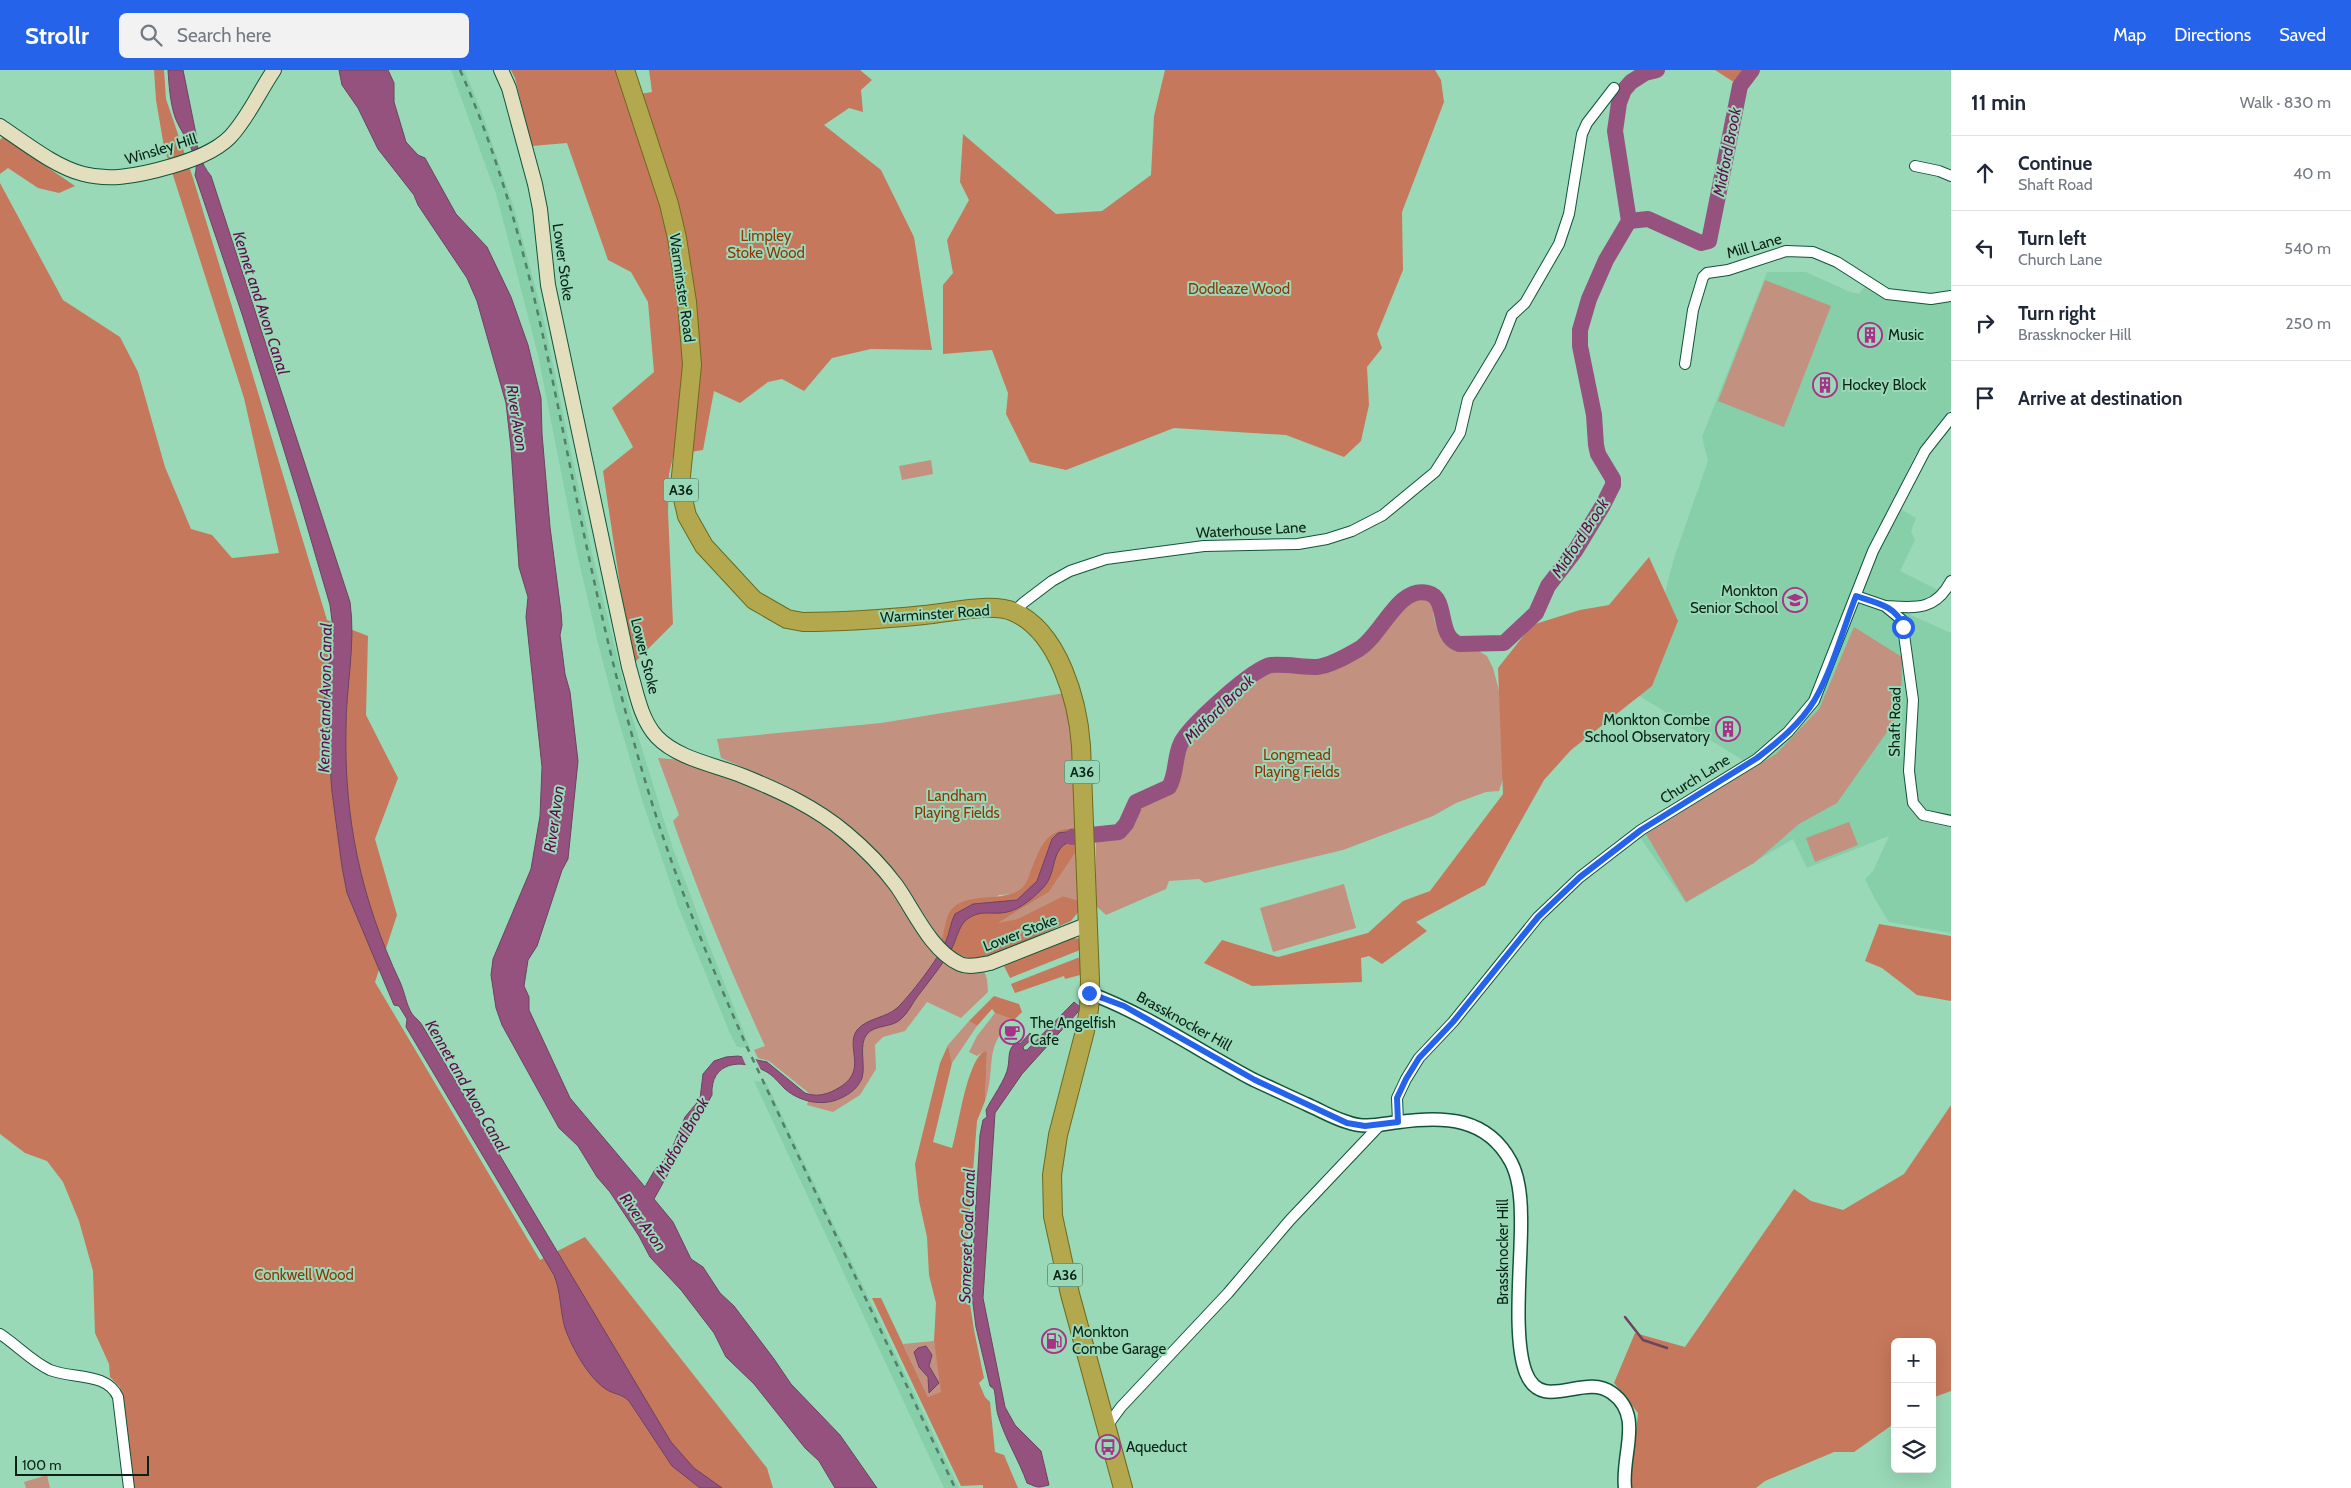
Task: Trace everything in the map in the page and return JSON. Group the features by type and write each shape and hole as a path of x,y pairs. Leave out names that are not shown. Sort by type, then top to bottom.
{"highway":[{"name":"Warminster Road","path":"626,70 677,238 687,302 692,365 680,486 687,516 704,546 754,600 787,619 803,622 824,622 985,609 1014,612"},
{"name":"A36","path":"1014,612 1037,630 1062,667 1074,699 1080,726 1086,925 1093,1000 1058,1135 1052,1175 1052,1203 1058,1243 1070,1294 1123,1488"}],"main road":[{"name":"Winsley Hill","path":"0,126 57,164 92,177 120,178 147,173 182,163 204,154 229,138 274,70"},
{"name":"Lower Stoke","path":"501,70 509,88 535,184 540,209 548,285 629,667 648,724 656,736 678,752 743,776 791,797 812,808 845,832 886,873 941,948 952,958 966,966 990,963 1086,925"}],"street":[{"name":"Waterhouse Lane","path":"1014,612 1023,603 1070,571 1106,559 1204,546 1298,544 1327,539 1352,531 1383,515 1435,472 1460,434 1468,399 1500,346 1512,315 1525,303 1560,244 1569,214 1582,134 1587,123 1614,88"},
{"path":"1915,166 1939,171 1951,176"},
{"name":"Mill Lane","path":"1684,364 1693,310 1703,277 1707,273 1728,270 1786,251 1813,252 1837,262 1887,294 1931,299 1951,296"},
{"name":"Church Lane","path":"1398,1122 1397,1098 1419,1058 1453,1022 1538,917 1605,856 1641,830 1757,758 1773,746 1802,717 1822,686 1873,551 1916,465 1937,434 1951,418"},
{"path":"1885,606 1910,608 1928,606 1938,599 1951,581"},
{"name":"Shaft Road","path":"1856,596 1885,606 1898,615 1903,627 1913,700 1909,771 1913,803 1923,815 1951,821"},
{"name":"Brassknocker Hill","path":"1093,1000 1124,1006 1255,1080 1347,1123 1380,1126 1398,1122 1456,1120 1473,1125 1490,1136 1512,1162 1521,1198 1520,1344 1525,1371 1530,1382 1536,1388 1548,1392 1562,1391 1584,1385 1597,1385 1610,1391 1627,1408 1629,1428 1624,1471 1625,1488"},
{"path":"1107,1426 1121,1407 1228,1293 1290,1220 1380,1126"},
{"path":"0,1334 26,1355 48,1369 100,1381 112,1387 118,1397 129,1488"}],"shaded area":[{"path":"451,70 464,70 466,74 482,113 514,208 542,312 592,553 630,710 672,846 750,1048 737,1047 729,1031 678,906 644,806 598,643 577,553 538,355 508,239 496,194"},
{"name":"Monkton Senior School","path":"1767,272 1806,272 1850,292 1859,294 1865,286 1879,295 1911,301 1951,300 1951,409 1915,455 1892,504 1916,518 1911,531 1915,540 1900,571 1938,590 1932,597 1900,610 1951,633 1951,933 1889,922 1865,879 1873,871 1889,836 1807,868 1793,839 1686,903 1639,836 1750,770 1741,759 1620,684 1664,597 1674,558 1708,461 1702,437"},
{"path":"754,1081 766,1082 959,1488 944,1488"}],"green space":[{"name":"Conkwell Wood","path":"154,70 164,70 166,99 193,178 327,620 368,636 366,715 398,778 375,839 397,915 375,982 540,1260 585,1237 767,1468 773,1488 132,1488 120,1387 110,1377 109,1364 95,1333 93,1271 79,1221 63,1182 47,1161 25,1153 0,1134 0,183 63,300 120,337 138,372 165,467 191,529 212,535 232,558 279,553 244,398 164,147 156,100"},
{"name":"Limpley Stoke Wood","path":"511,70 633,70 640,94 652,92 649,70 860,70 872,80 861,90 863,112 849,108 824,125 881,170 914,237 932,350 871,349 832,358 804,391 782,379 768,382 740,403 714,391 703,450 690,452 680,428 669,474 668,512 673,624 632,665 603,471 633,447 612,408 654,372 648,302 631,272 608,260 567,143 532,146 515,78"},
{"name":"Dodleaze Wood","path":"1165,70 1435,70 1441,80 1444,102 1402,212 1403,270 1377,334 1382,348 1367,367 1369,405 1361,441 1344,457 1286,435 1174,428 1066,470 1030,462 1006,414 1008,393 992,350 943,354 943,285 953,273 947,240 969,200 960,182 963,134 1056,214 1102,211 1151,175 1154,116"},
{"path":"1715,70 1752,70 1740,86"},
{"path":"3,137 75,186 59,193 38,188 8,168 0,174 0,140"},
{"path":"1765,280 1831,306 1784,427 1718,401"},
{"path":"931,460 933,474 902,480 899,466"},
{"path":"1649,557 1678,621 1652,686 1571,750 1544,780 1485,885 1416,922 1427,931 1382,964 1369,956 1361,958 1362,982 1252,986 1204,963 1222,940 1278,957 1368,933 1403,901 1430,891 1503,794 1498,668 1532,625 1580,610 1609,605"},
{"name":"Longmead Playing Fields","path":"1420,597 1432,605 1438,629 1453,648 1468,651 1477,650 1487,656 1493,668 1503,706 1505,773 1499,791 1486,792 1456,803 1433,816 1343,850 1205,883 1199,879 1169,881 1166,889 1106,915 1095,905 1096,842 1116,839 1126,834 1142,805 1178,784 1180,773 1178,761 1184,738 1262,667 1322,670 1346,661 1370,645 1410,600"},
{"path":"1854,627 1902,657 1901,712 1837,803 1799,824 1754,863 1686,902 1646,834 1776,754 1819,709"},
{"name":"Landham Playing Fields","path":"1065,693 1072,716 1077,827 1067,828 1025,886 1015,894 999,895 944,932 941,941 914,899 875,853 811,801 781,784 721,758 717,739 881,723"},
{"path":"658,758 682,760 736,778 804,808 853,845 889,883 936,950 984,971 988,992 961,1018 927,1002 905,1031 883,1037 875,1045 876,1069 860,1095 833,1112 807,1105 810,1094 769,1061 758,1058 754,1050 765,1046 716,935 683,850 673,821 679,815"},
{"path":"1849,822 1858,845 1815,862 1806,838"},
{"path":"1077,827 1078,849 1049,892 998,923 1017,919 1063,896 1080,901 1079,911 1071,921 985,959 961,955 941,941 948,915 954,907 962,902 973,899 1006,895 1023,887 1046,840 1058,831"},
{"path":"1078,849 1080,901 1063,896 1017,919 996,924 1049,892"},
{"path":"1344,884 1356,928 1273,952 1260,908"},
{"path":"1879,924 1951,936 1951,1001 1917,995 1882,968 1865,961"},
{"path":"1070,937 1079,939 1080,950 1010,978 1004,966"},
{"path":"1080,957 1080,975 1065,979 1064,976 1015,993 1011,984"},
{"path":"994,996 1019,1004 1022,1012 1014,1020 995,1013 992,1009 977,1026 969,1021"},
{"path":"995,1013 1014,1020 1004,1030 994,1048 985,1101 987,1052 984,1051 977,1056 969,1052 977,1036"},
{"path":"969,1021 977,1026 952,1063 948,1045"},
{"path":"948,1045 952,1063 933,1142 952,1148 972,1068 984,1051 987,1052 985,1101 977,1121 965,1271 984,1378 979,1383 985,1397 990,1402 995,1452 1004,1455 1018,1488 983,1488 983,1485 961,1486 872,1298 881,1298 928,1397 941,1392 934,1341 936,1303 929,1275 927,1237 919,1201 915,1164 940,1063"},
{"path":"1951,1105 1951,1391 1936,1397 1936,1338 1891,1338 1891,1426 1854,1452 1834,1452 1765,1481 1756,1488 1630,1488 1638,1413 1614,1383 1635,1333 1685,1347 1794,1189 1811,1201 1843,1210 1904,1174"},
{"path":"934,1341 942,1392 928,1397 903,1344"},
{"path":"47,1475 50,1488 26,1488 24,1482"}],"water":[{"name":"Kennet and Avon Canal","path":"168,70 183,70 200,156 211,176 350,602 352,634 346,712 348,794 352,826 365,889 386,951 412,1014 422,1025 671,1442 694,1468 722,1488 700,1488 672,1466 629,1401 602,1386 582,1363 565,1328 554,1275 406,1027 407,1019 399,1006 394,1005 347,893 332,792 327,727 323,707 334,636 330,605 243,317 195,175 196,167 193,152 175,117"},
{"name":"River Avon","path":"339,70 388,70 394,83 394,102 406,142 418,155 425,158 456,214 487,247 511,297 528,345 541,398 542,434 550,527 561,612 562,625 560,635 565,674 570,692 578,761 568,859 562,870 537,946 528,960 524,986 529,997 529,1010 570,1098 645,1187 654,1171 670,1153 685,1117 700,1099 703,1074 714,1061 738,1056 767,1062 805,1093 820,1095 835,1090 846,1083 852,1076 855,1060 853,1044 857,1030 866,1023 893,1011 909,995 942,950 955,914 973,904 1017,900 1037,881 1052,839 1058,833 1083,830 1084,839 1072,841 1064,845 1059,851 1048,882 1028,901 1018,908 1007,912 978,914 965,921 948,955 903,1017 893,1024 875,1029 867,1034 863,1044 862,1078 856,1088 848,1095 834,1101 812,1102 791,1093 771,1075 756,1067 737,1064 722,1069 716,1076 712,1095 654,1199 673,1222 691,1259 703,1267 720,1293 734,1306 791,1384 840,1435 877,1488 835,1488 819,1461 805,1448 754,1384 726,1357 714,1333 681,1290 650,1257 639,1236 610,1192 597,1177 578,1146 559,1128 502,1025 496,1008 491,975 493,959 531,869 540,816 542,767 526,617 528,597 519,567 506,403 477,301 467,278 418,205 414,195 378,149 358,108 342,85"},
{"path":"1074,1002 1080,1007 1078,1012 1022,1074 995,1113 983,1298 1005,1407 1015,1425 1041,1451 1049,1485 1038,1487 1027,1483 1001,1424 997,1412 994,1389 990,1386 976,1327 971,1288 980,1135 983,1120 987,1117 986,1110 1007,1072 1010,1051 1013,1045 1016,1042 1020,1044 1030,1033 1034,1037 1023,1047 1024,1050 1027,1050"},
{"path":"926,1346 932,1355 929,1366 939,1383 929,1393 928,1377 919,1367 914,1352 918,1348"}],"pier":[{"path":"741,1054 754,1056 762,1072 747,1068"}],"waterway":[{"name":"Midford Brook","path":"1072,837 1119,832 1126,824 1136,802 1169,787 1172,782 1177,754 1186,735 1222,699 1250,676 1271,665 1317,667 1344,658 1367,642 1408,596 1417,593 1428,593 1434,596 1441,609 1447,633 1452,640 1459,644 1504,643 1536,613 1548,586 1575,551 1613,485 1613,479 1598,454 1596,445 1594,415 1580,346 1580,330 1589,299 1606,260 1629,221 1615,131 1619,103 1624,90 1631,82 1645,73 1657,70"},
{"name":"Midford Brook","path":"1629,221 1648,219 1701,243 1709,241 1740,86 1752,70"},
{"path":"1625,1317 1643,1340 1667,1348"}],"railway":[{"path":"460,70 485,132 525,259 609,646 624,708 660,828 701,939 747,1047 955,1488"}],"place":[{"name":"Music","path":"1870,335"},
{"name":"Hockey Block","path":"1825,385"},
{"name":"Monkton Senior School","path":"1795,600"},
{"name":"Monkton Combe School Observatory","path":"1728,729"},
{"name":"The Angelfish Cafe","path":"1012,1032"},
{"name":"Monkton Combe Garage","path":"1054,1341"},
{"name":"Aqueduct","path":"1108,1447"}],"route":[{"path":"1089,993 1124,1006 1255,1080 1347,1123 1380,1126 1398,1122 1397,1098 1419,1058 1453,1022 1497,970 1538,917 1605,856 1641,830 1757,758 1773,746 1802,717 1822,686 1856,596 1885,606 1898,615 1902,620 1903,627"}],"water label":[{"name":"Somerset Coal Canal","path":"967,1236"}]}
